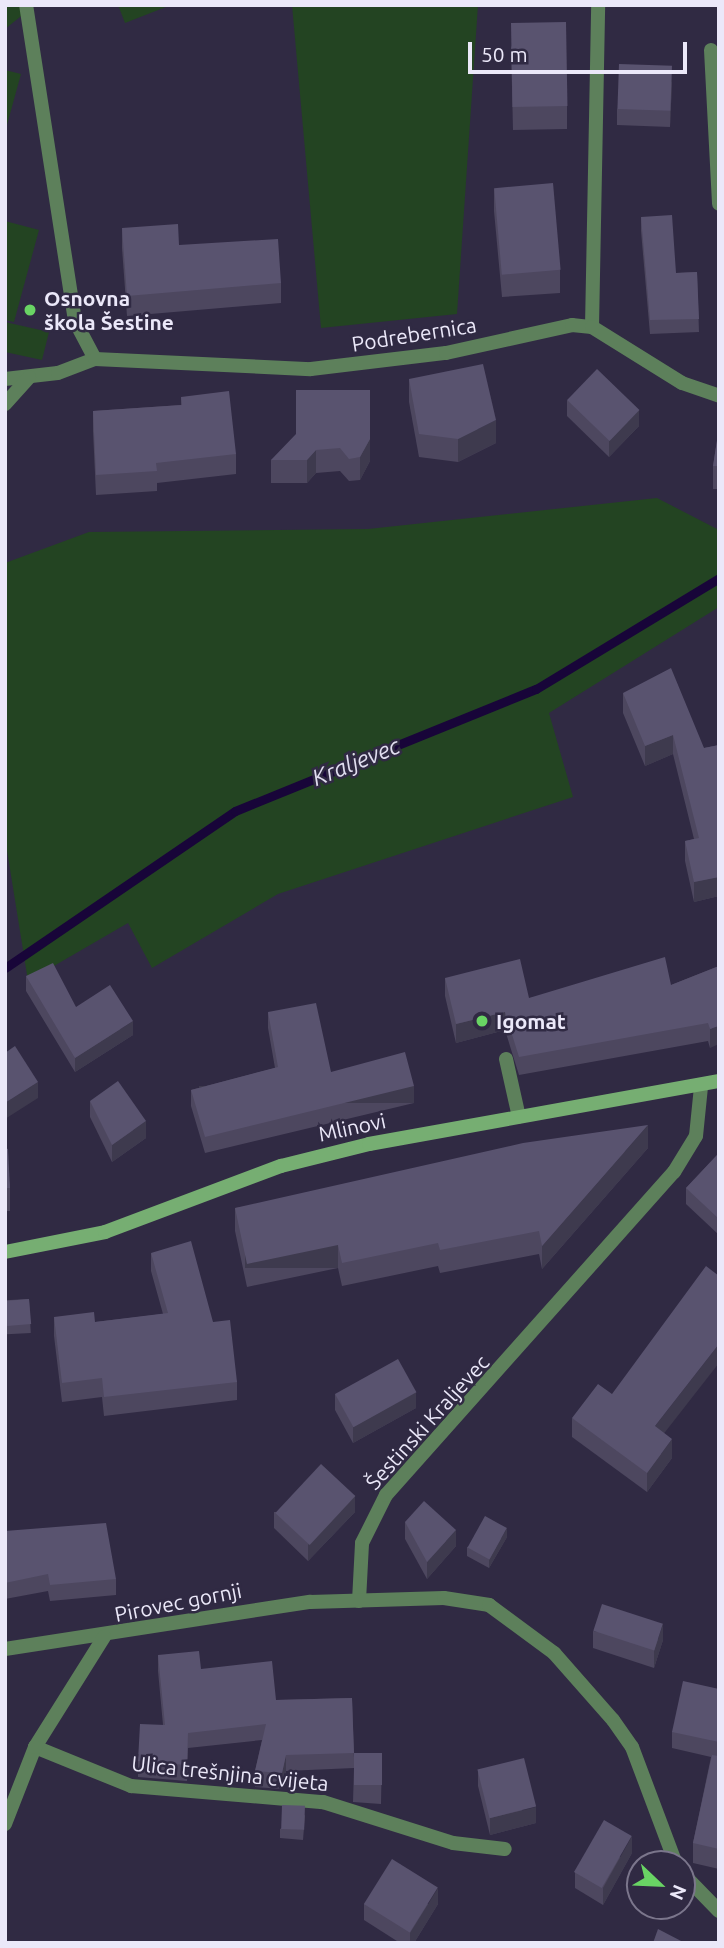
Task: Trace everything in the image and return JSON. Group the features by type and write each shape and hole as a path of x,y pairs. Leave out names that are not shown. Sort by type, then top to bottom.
{"main road":[{"name":"Mlinovi","path":"5,1252 105,1232 320,1156 519,1116 719,1082"}],"street":[{"path":"26,5 75,321 96,359"},
{"path":"598,5 592,327 682,383 719,396"},
{"path":"710,50 719,204"},
{"name":"Podrebernica","path":"5,379 29,377 96,359 311,369 446,353 572,324 592,327"},
{"path":"5,404 29,377"},
{"path":"506,1059 519,1116"},
{"name":"Šestinski Kraljevec","path":"359,1601 362,1543 386,1495 674,1172 696,1136 701,1087"},
{"path":"359,1601 468,1599 489,1605 533,1634 582,1683 632,1747 671,1850"},
{"name":"Pirovec gornji","path":"5,1648 104,1637 261,1608 359,1601"},
{"path":"5,1824 35,1747 104,1637"},
{"name":"Ulica trešnjina cvijeta","path":"35,1747 131,1786 323,1802 453,1843 505,1849"},
{"path":"696,1887 719,1911"}],"green space":[{"path":"5,5 35,5 5,29"},
{"path":"118,5 171,5 125,23"},
{"path":"292,5 478,5 457,314 321,328"},
{"path":"5,70 21,74 5,132"},
{"path":"5,221 39,230 14,322 5,320"},
{"path":"5,322 49,332 42,360 5,352"},
{"path":"657,498 719,530 719,607 549,713 573,797 278,894 152,968 128,923 28,981 5,838 5,563 89,532 368,529"}],"building":[{"path":"566,22 567,106 512,107 511,23"},
{"path":"619,64 672,66 670,111 617,109"},
{"path":"553,183 561,270 502,275 494,188"},
{"path":"672,215 676,273 697,272 699,319 650,320 641,217"},
{"path":"178,224 179,245 278,239 281,283 127,296 122,228"},
{"path":"483,364 496,420 458,439 419,434 409,379"},
{"path":"597,369 639,410 610,441 567,400"},
{"path":"296,390 370,390 370,439 360,457 349,459 340,448 316,450 307,460 271,460 296,434"},
{"path":"229,391 236,454 156,463 157,471 96,475 93,411 182,405 181,397"},
{"path":"719,428 719,466 713,466"},
{"path":"671,668 704,748 719,745 719,877 694,882 685,841 699,838 673,735 645,746 623,693"},
{"path":"665,957 671,985 719,966 719,1026 710,1029 708,1023 519,1057 505,1012 456,1024 445,978 520,959 529,998"},
{"path":"53,963 76,1007 110,985 133,1021 75,1058 26,976"},
{"path":"316,1003 331,1072 405,1052 414,1086 205,1137 191,1090 278,1067 268,1012"},
{"path":"15,1046 38,1082 5,1103 5,1053"},
{"path":"118,1081 146,1121 112,1145 90,1101"},
{"path":"648,1125 542,1246 539,1231 440,1250 438,1243 342,1263 338,1245 247,1264 235,1208 523,1143"},
{"path":"5,1148 8,1149 10,1188 5,1188"},
{"path":"719,1154 719,1219 686,1188"},
{"path":"191,1241 213,1322 230,1320 237,1382 104,1397 102,1378 62,1383 54,1317 94,1312 95,1322 168,1313 151,1253"},
{"path":"706,1266 719,1276 719,1344 655,1426 672,1439 647,1473 572,1418 598,1384 612,1394"},
{"path":"29,1299 31,1324 7,1326 5,1301"},
{"path":"398,1359 416,1392 353,1427 335,1394"},
{"path":"321,1464 355,1496 310,1545 275,1513"},
{"path":"424,1501 456,1530 427,1562 405,1522"},
{"path":"485,1516 507,1528 489,1560 468,1547"},
{"path":"106,1523 116,1579 50,1585 48,1574 5,1583 5,1531"},
{"path":"602,1604 663,1624 654,1650 593,1631"},
{"path":"199,1651 201,1669 272,1661 276,1700 352,1698 354,1753 286,1755 282,1773 255,1771 266,1724 188,1733 187,1765 138,1761 140,1724 165,1725 158,1655"},
{"path":"683,1681 719,1689 719,1742 672,1732"},
{"path":"354,1753 382,1753 382,1785 354,1785"},
{"path":"712,1755 719,1756 719,1849 693,1843"},
{"path":"524,1758 536,1807 490,1818 477,1770"},
{"path":"282,1805 305,1806 304,1830 281,1829"},
{"path":"604,1820 632,1836 602,1888 574,1872"},
{"path":"392,1859 438,1888 410,1933 364,1904"},
{"path":"658,1929 685,1943 653,1943"}],"waterway":[{"name":"Kraljevec","path":"5,968 235,811 536,689 719,578"}],"place":[{"name":"Osnovna škola Šestine","path":"30,310"},
{"name":"Igomat","path":"482,1021"}]}
